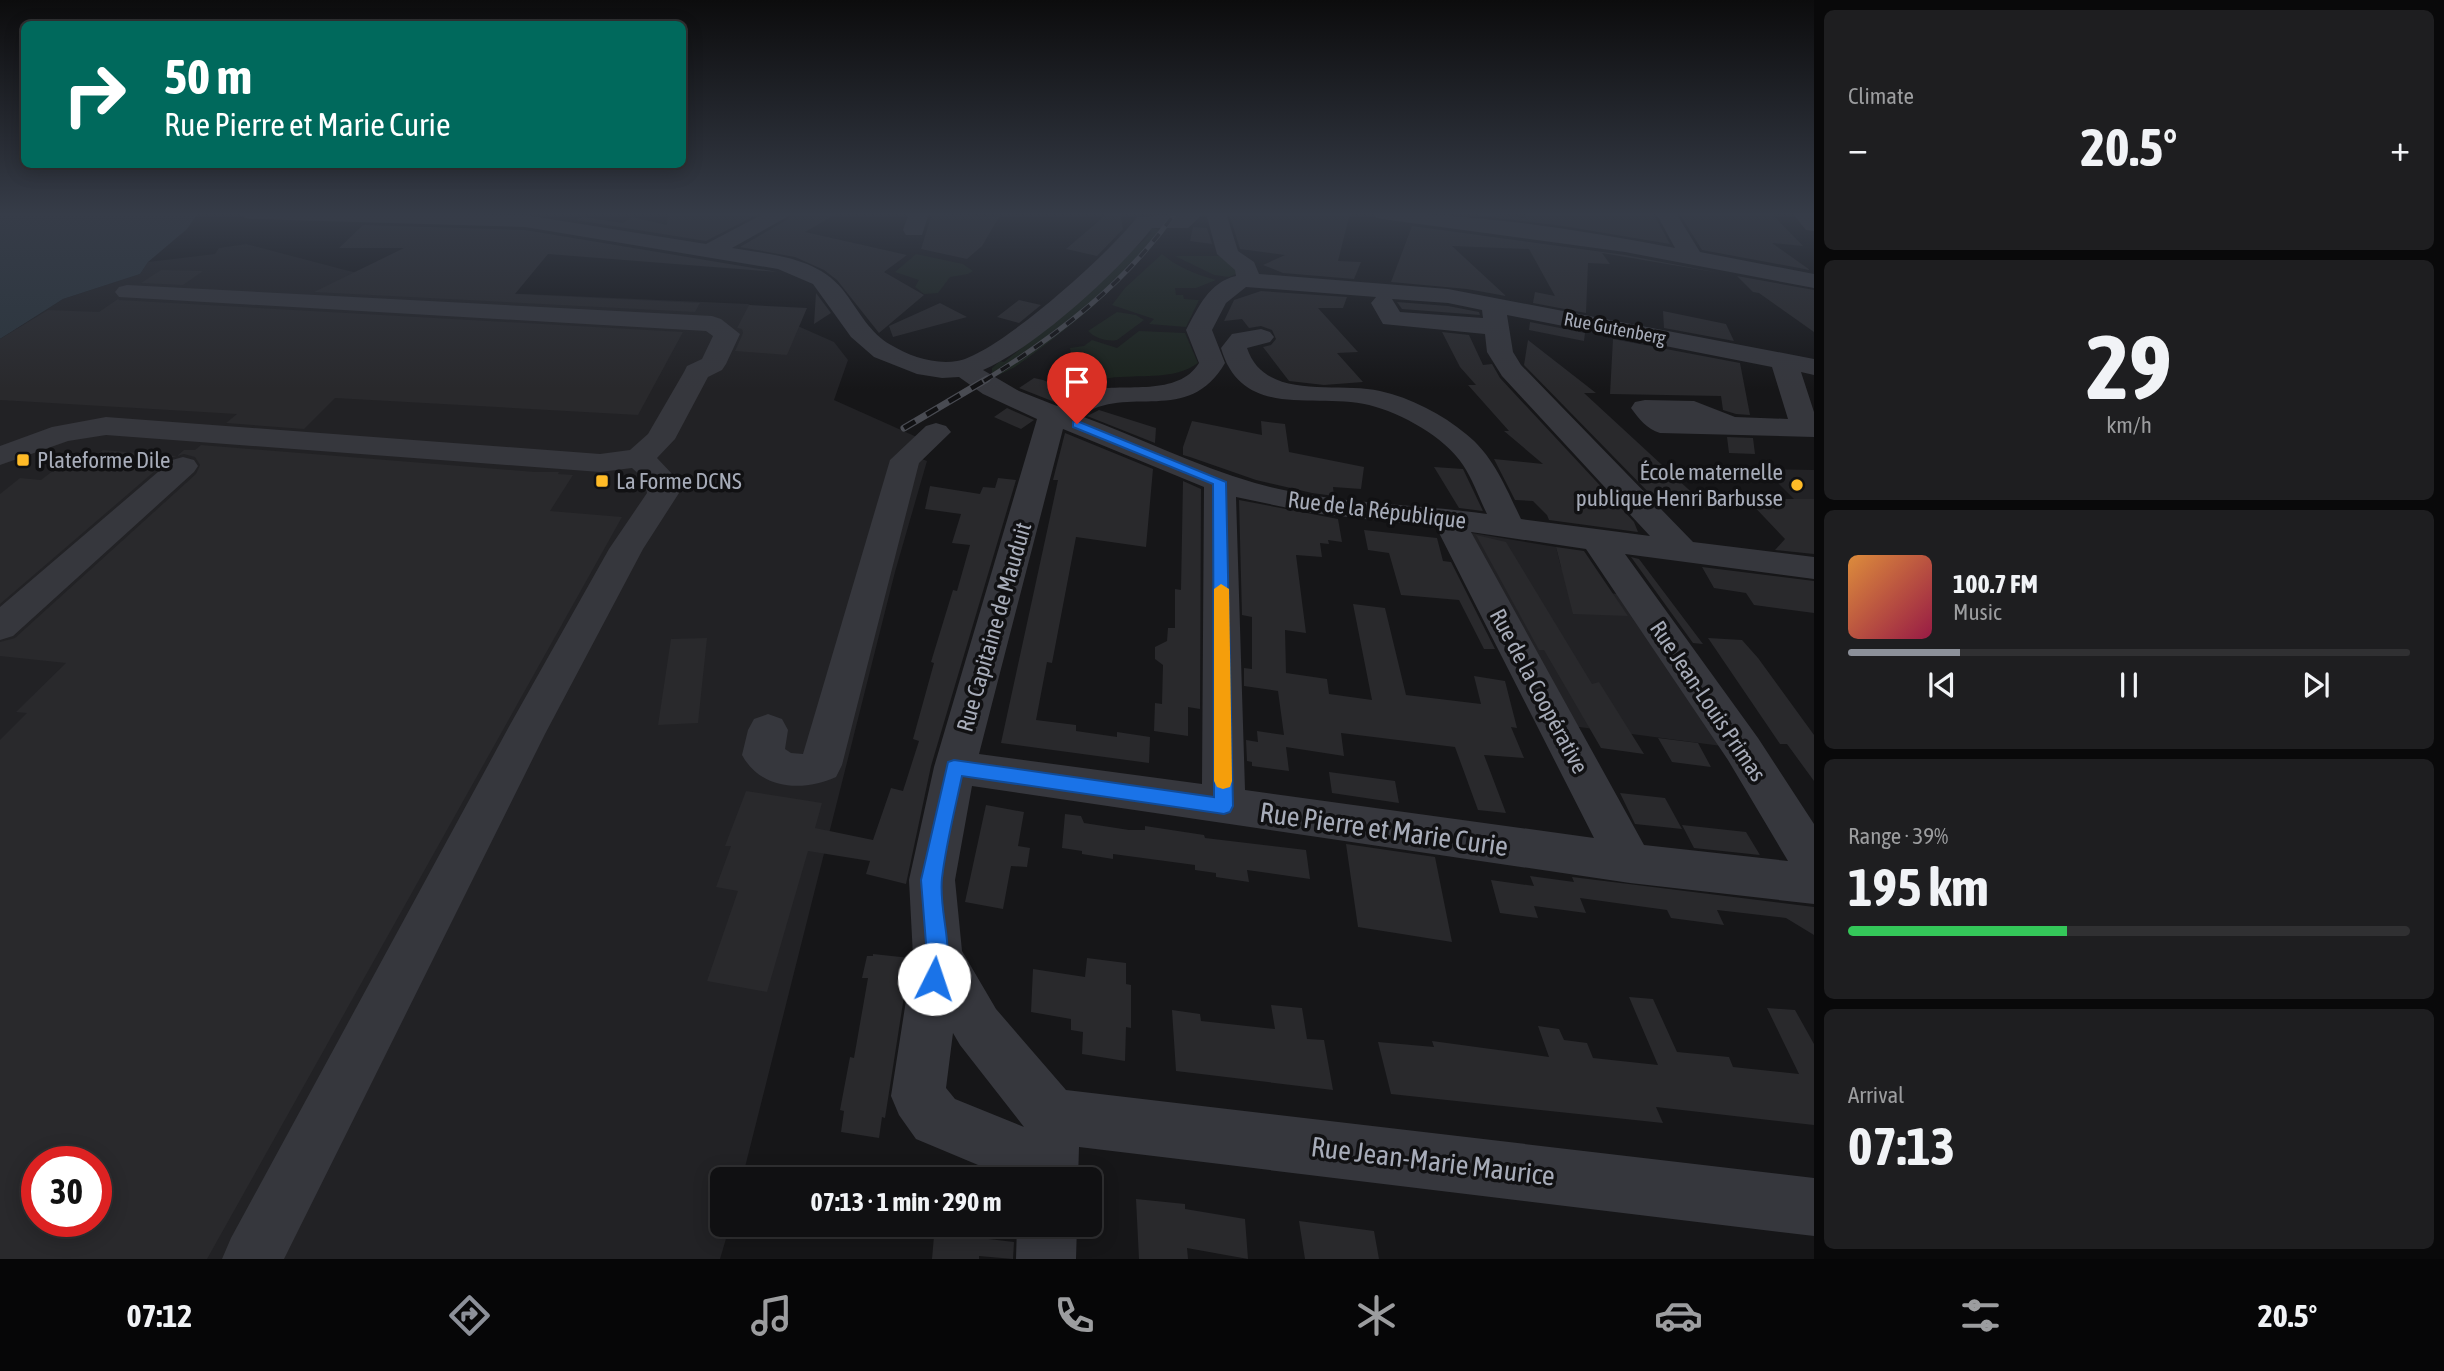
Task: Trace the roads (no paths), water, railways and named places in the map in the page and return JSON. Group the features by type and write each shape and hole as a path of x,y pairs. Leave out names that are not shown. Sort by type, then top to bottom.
{"street":[{"path":"804,272 827,284 858,331 882,351 899,359 933,367 964,368 985,359 1018,337 1098,272"},
{"path":"1057,416 1089,398 1176,391 1202,380 1212,363 1199,330 1215,298 1234,282 1248,280 1247,272"},
{"path":"1765,272 1814,281"},
{"name":"Rue Gutenberg","path":"1248,280 1418,292 1495,315 1814,367"},
{"path":"0,456 52,436 106,426 600,463 639,458 660,439 697,372 713,364 727,334 712,324 127,292"},
{"path":"1383,303 1392,319 1495,315 1500,352 1511,370 1684,553"},
{"path":"1261,337 1241,339 1234,348 1241,367 1254,378 1269,387 1295,394 1343,393 1380,399 1432,423 1465,448 1481,471 1509,527"},
{"path":"1726,424 1810,428 1784,362"},
{"name":"Rue de la République","path":"964,368 982,384 1057,416 1220,482 1266,495 1316,504 1814,568"},
{"name":"Rue Capitaine de Mauduit","path":"1050,1154 938,956 932,880 954,767 1057,416"},
{"path":"768,730 763,755 774,766 809,772 821,765 905,460 936,432"},
{"path":"252,1259 525,734 626,549 663,493 659,476 639,458"},
{"path":"0,627 183,466"},
{"path":"1220,482 1224,806"},
{"name":"Rue de la Coopérative","path":"1448,519 1630,863"},
{"name":"Rue Jean-Louis Primas","path":"1598,541 1742,749 1814,863"},
{"name":"Rue Pierre et Marie Curie","path":"954,767 1630,863 1814,884"},
{"name":"Rue Jean-Marie Maurice","path":"938,956 918,1096 936,1119 1050,1154 1814,1207"},
{"path":"1046,1259 1047,1237"}],"railway":[{"path":"987,379 1064,327 1126,272"},
{"path":"904,428 987,379"}],"place":[{"name":"Plateforme Dile","path":"23,460"},
{"name":"La Forme DCNS","path":"602,481"},
{"name":"École maternelle publique Henri Barbusse","path":"1797,485"}]}
